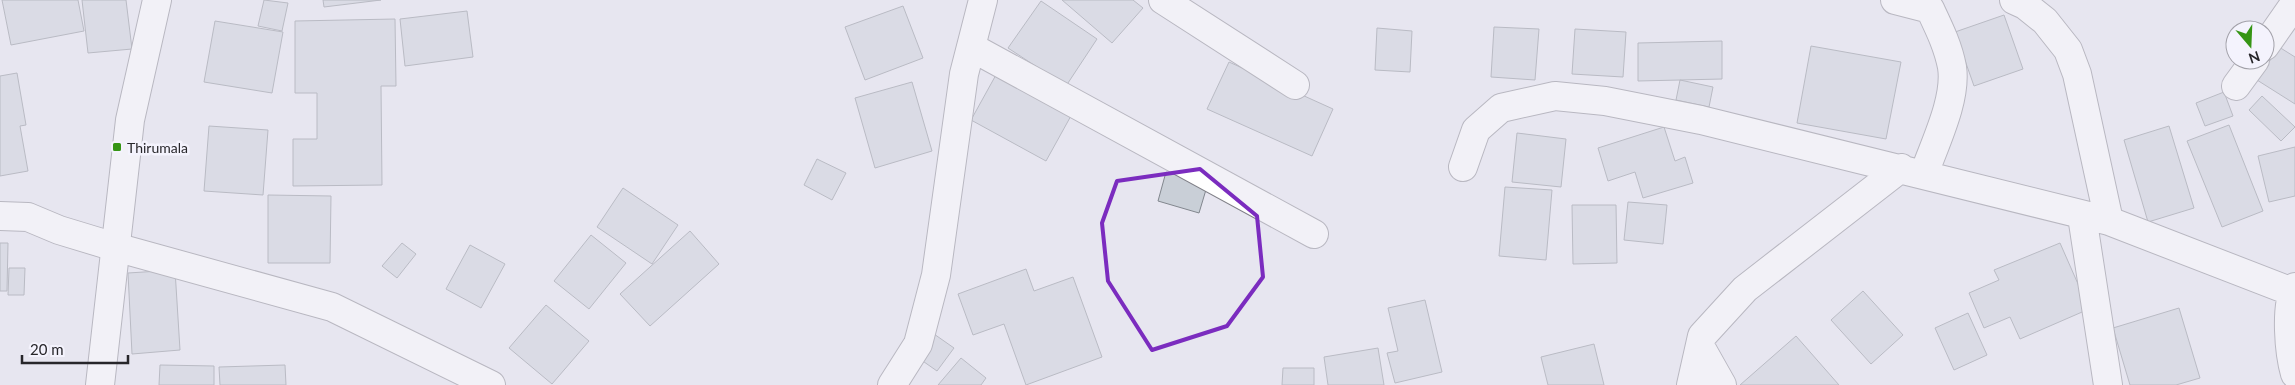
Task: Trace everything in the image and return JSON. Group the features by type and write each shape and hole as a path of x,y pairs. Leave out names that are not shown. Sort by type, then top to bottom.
{"street":[{"path":"100,385 130,120 157,0"},
{"path":"892,385 918,344 936,275 964,74 983,0"},
{"path":"1163,0 1295,85"},
{"path":"1691,385 1702,336 1745,289 1913,171 1950,98 1952,68 1946,45 1930,9 1895,0"},
{"path":"2014,0 2024,5 2046,10 2068,50 2078,74 2109,221"},
{"path":"2275,32 2295,3"},
{"path":"971,47 1314,234"},
{"path":"2236,86 2248,70"},
{"path":"1463,167 1476,130 1501,108 1555,96 1605,101 1701,120 1913,171 2082,216 2109,221 2294,291 2289,328 2290,356 2295,374"},
{"path":"0,216 28,217 59,230 115,247 332,306 490,385"},
{"path":"2082,216 2108,385"},
{"path":"1700,346 1722,385"}],"highlighted area":[{"path":"1200,169 1257,216 1263,277 1227,326 1152,350 1108,281 1102,223 1117,181"}],"building":[{"path":"2,0 78,0 84,31 11,45"},
{"path":"82,0 126,0 132,49 88,53"},
{"path":"264,0 288,3 282,31 258,26"},
{"path":"323,0 381,0 324,7"},
{"path":"1062,0 1133,0 1143,8 1112,43"},
{"path":"1041,1 1097,39 1066,86 1008,48"},
{"path":"903,6 923,58 865,80 845,27"},
{"path":"467,11 473,57 405,66 400,19"},
{"path":"2004,15 2023,69 1974,86 1955,32"},
{"path":"395,19 396,86 381,86 382,185 293,186 293,139 317,139 317,93 295,93 295,21"},
{"path":"215,21 283,32 272,93 204,82"},
{"path":"1494,27 1539,29 1535,80 1491,77"},
{"path":"1377,28 1412,31 1410,72 1375,70"},
{"path":"1575,29 1626,32 1623,77 1572,74"},
{"path":"1722,41 1722,79 1638,81 1638,43"},
{"path":"1811,46 1901,62 1886,139 1797,123"},
{"path":"2279,47 2295,57 2295,104 2257,80 2264,70 2275,70 2275,53"},
{"path":"1229,62 1333,109 1312,156 1207,109"},
{"path":"17,73 26,125 20,126 28,171 0,176 0,76"},
{"path":"997,73 1072,114 1046,161 971,120"},
{"path":"1680,80 1713,87 1709,107 1676,100"},
{"path":"912,82 932,151 875,168 855,98"},
{"path":"2224,92 2233,116 2205,126 2196,103"},
{"path":"2262,96 2295,127 2281,141 2249,110"},
{"path":"2229,125 2263,211 2222,227 2187,141"},
{"path":"209,126 268,130 263,195 204,191"},
{"path":"2169,126 2194,208 2148,222 2124,140"},
{"path":"1664,127 1675,161 1685,157 1693,183 1643,198 1635,172 1608,181 1598,148"},
{"path":"1517,133 1566,139 1561,187 1512,182"},
{"path":"2295,147 2295,196 2269,202 2258,156"},
{"path":"817,159 846,173 832,200 804,185"},
{"path":"1166,172 1208,183 1199,213 1158,201"},
{"path":"1505,187 1552,190 1546,260 1499,256"},
{"path":"623,188 678,225 652,264 597,227"},
{"path":"268,195 331,196 330,263 268,263"},
{"path":"1628,202 1667,205 1663,244 1624,240"},
{"path":"1572,205 1616,205 1617,263 1573,264"},
{"path":"690,231 719,264 650,326 620,294"},
{"path":"591,235 626,263 589,309 554,281"},
{"path":"0,243 8,243 7,291 0,291"},
{"path":"402,243 416,254 397,278 382,266"},
{"path":"2060,243 2089,309 2020,339 2010,317 1984,328 1969,293 1999,280 1994,270"},
{"path":"470,245 505,264 481,308 446,289"},
{"path":"9,268 25,268 24,295 8,295"},
{"path":"1026,269 1034,291 1073,277 1102,357 1026,385 1004,324 973,335 958,294"},
{"path":"175,270 180,350 132,354 128,273"},
{"path":"1863,291 1903,335 1871,364 1831,320"},
{"path":"1425,300 1442,372 1395,383 1387,353 1398,351 1388,308"},
{"path":"546,305 589,341 552,384 509,348"},
{"path":"2179,308 2200,378 2176,385 2130,385 2113,328"},
{"path":"1968,313 1987,355 1954,370 1935,328"},
{"path":"934,334 954,348 937,371 917,357"},
{"path":"1796,336 1839,385 1740,385"},
{"path":"1594,344 1604,385 1548,385 1541,357"},
{"path":"1378,348 1384,385 1328,385 1324,357"},
{"path":"961,358 986,378 981,385 938,385"},
{"path":"160,365 214,366 214,385 159,385"},
{"path":"285,365 286,385 220,385 219,367"},
{"path":"1283,368 1314,368 1314,385 1282,385"}],"place":[{"name":"Thirumala","path":"117,147"}]}
